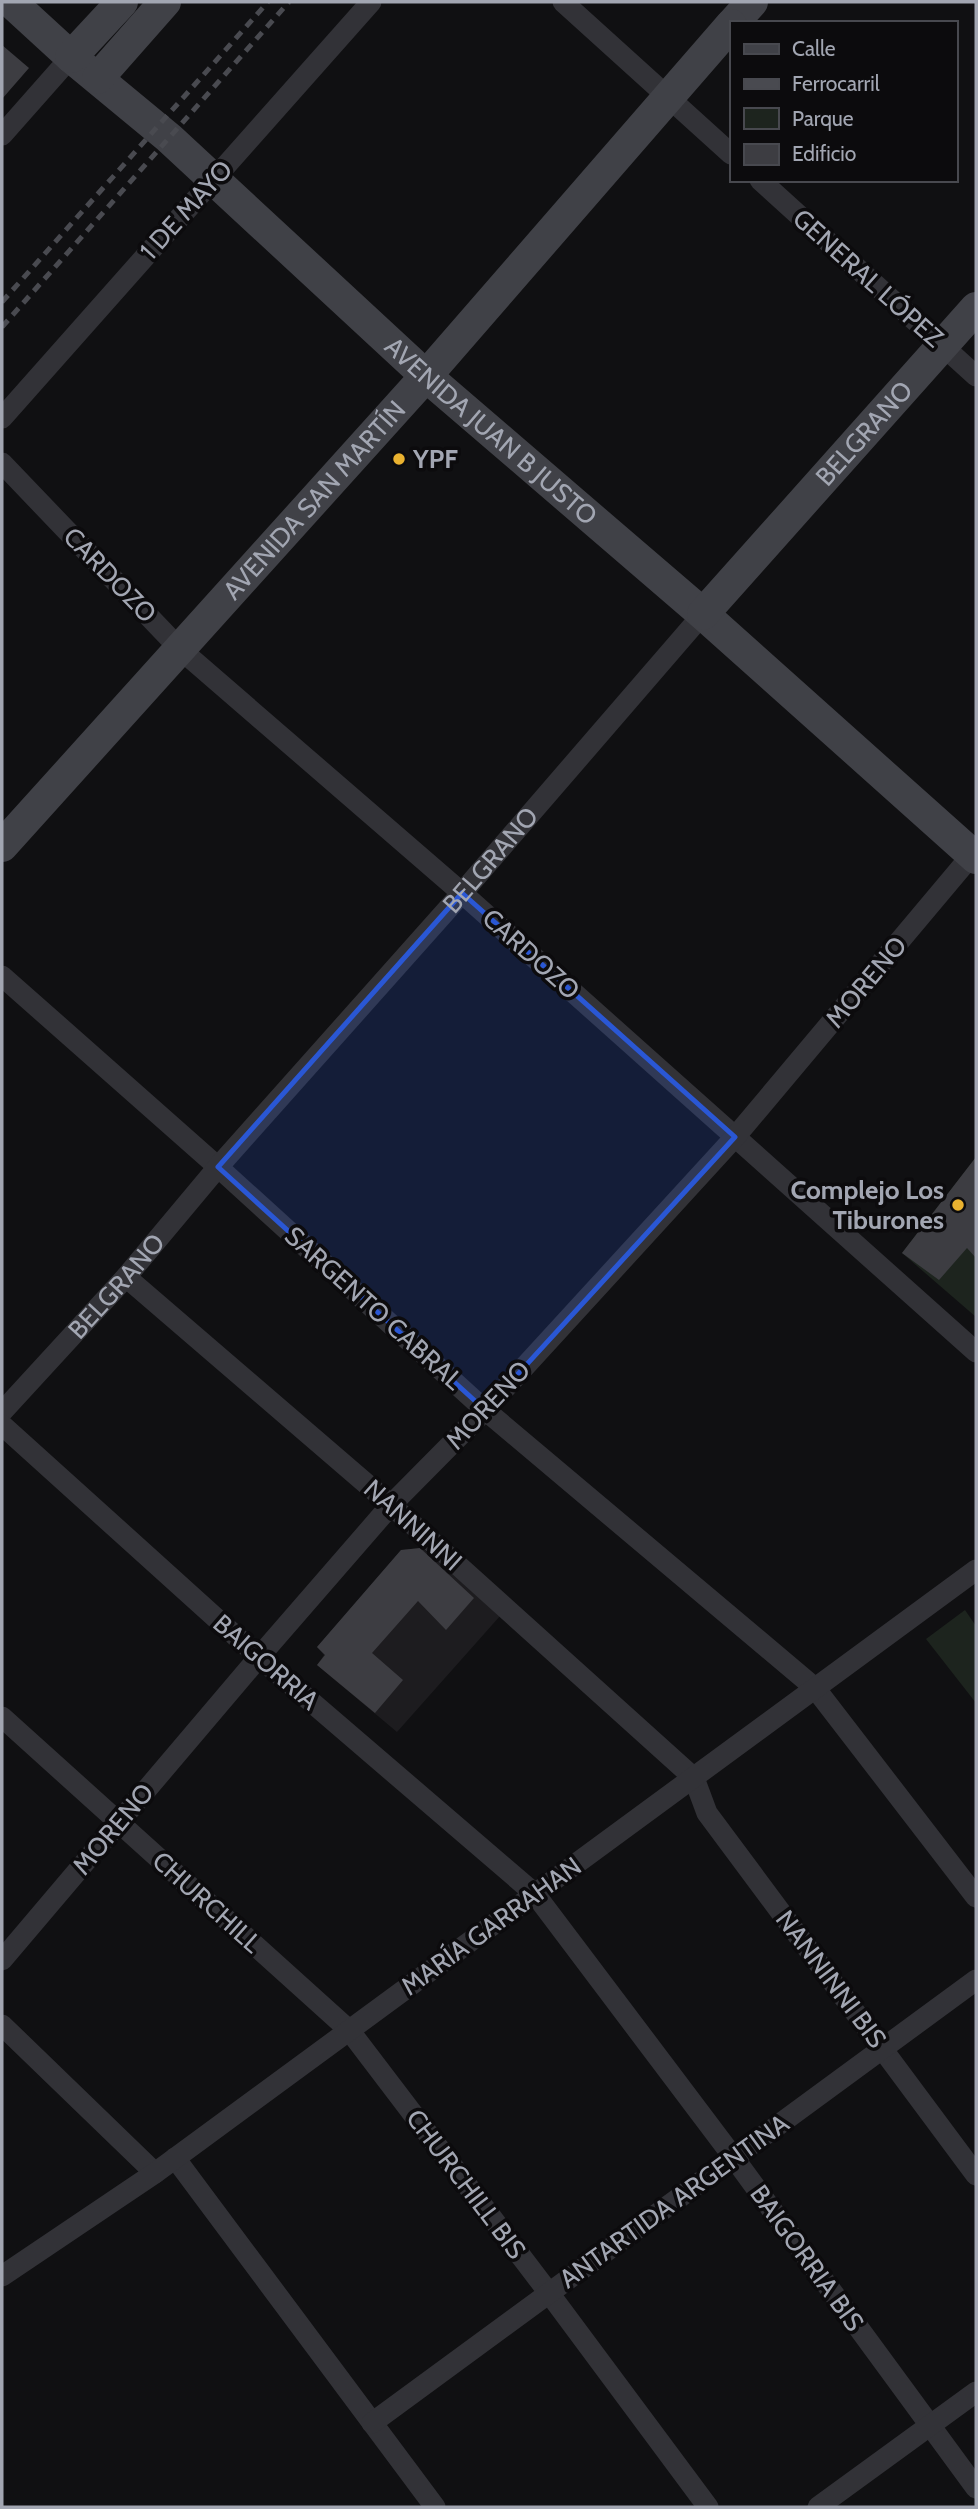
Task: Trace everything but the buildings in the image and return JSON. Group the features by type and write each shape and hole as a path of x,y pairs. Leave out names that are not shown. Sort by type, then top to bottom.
{"street":[{"name":"AVENIDA JUAN B JUSTO","path":"10,2 71,57 169,138 426,376 703,614 975,854"},
{"path":"2,135 122,2"},
{"path":"98,78 165,2"},
{"name":"1 DE MAYO","path":"2,418 370,2"},
{"path":"563,2 730,153"},
{"name":"AVENIDA SAN MARTÍN","path":"735,21 752,2"},
{"name":"AVENIDA SAN MARTÍN","path":"2,846 426,376 730,26"},
{"name":"GENERAL LÓPEZ","path":"762,182 976,376"},
{"name":"BELGRANO","path":"2,1412 126,1277 218,1167 462,892 703,614 976,308"},
{"name":"CARDOZO","path":"2,463 180,649 462,892 976,1352"},
{"name":"MORENO","path":"2,1960 258,1657 391,1505 485,1410 735,1137 975,854"},
{"name":"SARGENTO CABRAL","path":"2,976 218,1167 485,1410 815,1688 976,1897"},
{"name":"NANNINNI","path":"126,1277 391,1505 694,1778"},
{"name":"BAIGORRIA","path":"2,1425 258,1657 535,1894"},
{"name":"MARÍA GARRAHAN","path":"2,2276 155,2173 976,1570"},
{"name":"CHURCHILL","path":"2,1717 349,2030"},
{"name":"NANNINNI BIS","path":"694,1778 707,1813 976,2175"},
{"name":"BAIGORRIA BIS","path":"535,1894 734,2158 976,2488"},
{"name":"ANTARTIDA ARGENTINA","path":"372,2423 976,1980"},
{"path":"2,2025 155,2173"},
{"name":"CHURCHILL BIS","path":"349,2030 708,2507"},
{"path":"175,2158 435,2507"},
{"path":"818,2507 976,2392"}],"highlighted area":[{"path":"462,893 735,1137 485,1410 218,1167"}],"shaded area":[{"path":"422,1548 500,1616 397,1732 317,1665 324,1655 317,1647 401,1550"}],"green space":[{"name":"Complejo Los Tiburones","path":"976,1157 976,1317 902,1253"},
{"path":"965,1610 976,1626 976,1703 926,1639"}],"railway":[{"path":"2,302 268,2"},
{"path":"2,327 289,2"}],"place":[{"name":"YPF","path":"399,459"},
{"name":"Complejo Los Tiburones","path":"958,1205"}]}
